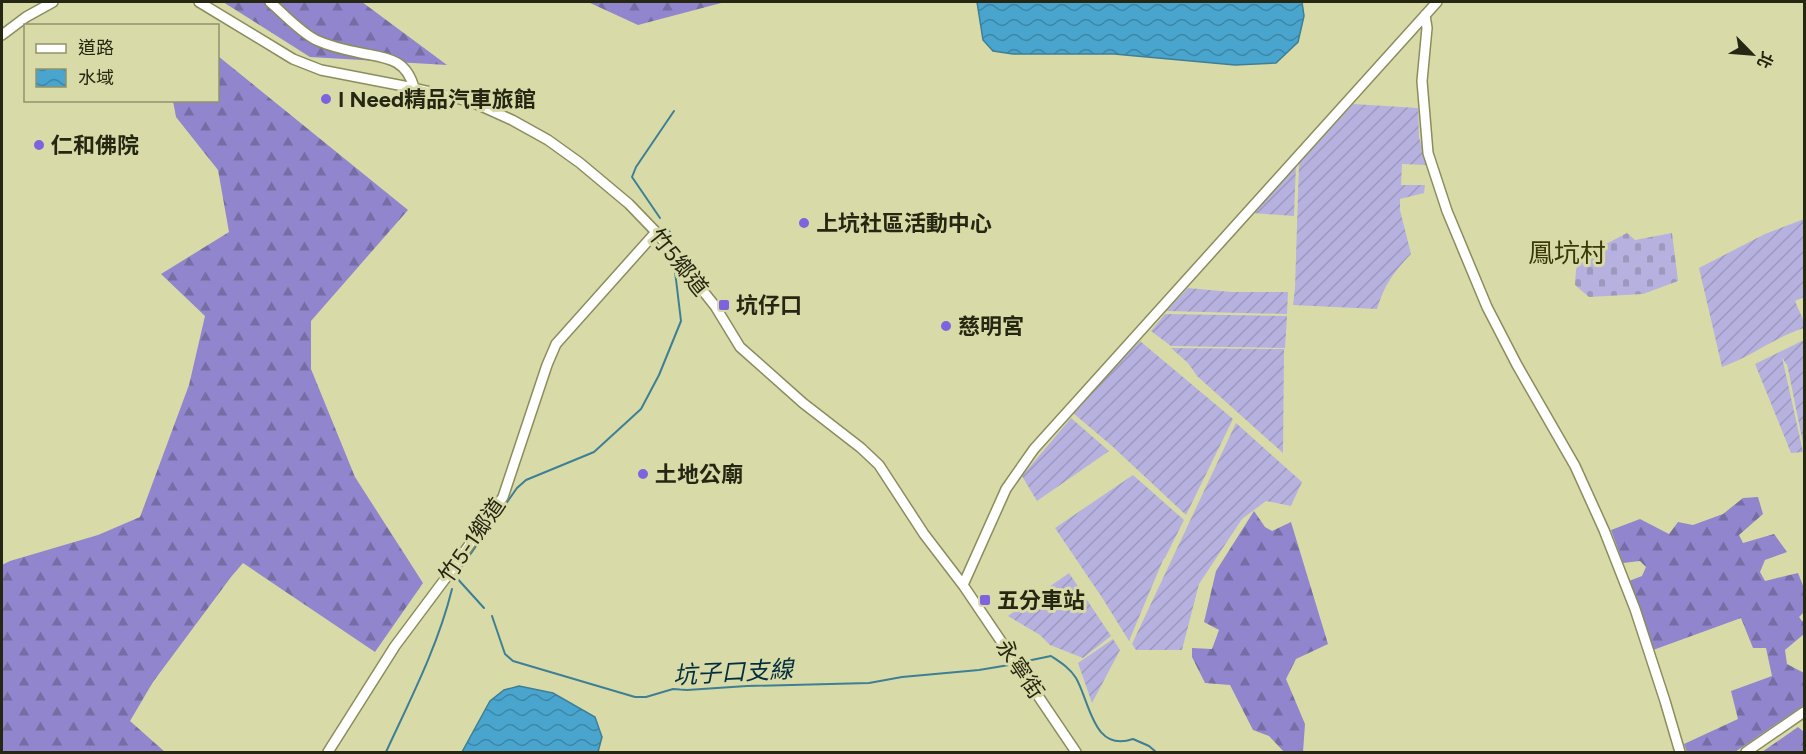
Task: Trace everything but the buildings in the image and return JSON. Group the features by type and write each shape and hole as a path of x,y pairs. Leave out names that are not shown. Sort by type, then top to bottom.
{"street":[{"path":"2,35 26,17 53,2"},
{"name":"竹5鄉道","path":"199,2 302,63 321,70 472,102 548,140 580,163 629,204 657,232 714,306 740,347 803,403 879,465 924,534 963,585"},
{"path":"270,2 315,39 362,53 386,57 401,65 412,79 414,88"},
{"path":"963,585 1006,489 1034,449 1437,2"},
{"path":"1425,15 1427,28 1422,81 1428,153 1447,211 1487,307 1517,365 1575,466 1604,530 1635,609 1680,753"},
{"name":"竹5-1鄉道","path":"328,753 394,646 448,575 502,497 556,344 657,232"},
{"name":"永寧街","path":"963,585 1076,753"},
{"path":"1746,753 1804,712"}],"green space":[{"path":"223,2 362,2 447,65 310,57"},
{"path":"588,2 725,2 638,25"},
{"path":"219,57 408,210 311,321 311,369 355,477 423,583 375,652 243,563 153,682 130,721 165,752 2,752 2,565 98,535 140,517 189,385 205,316 161,274 229,232 218,170 176,117 173,102 219,102"},
{"path":"1353,104 1418,108 1419,137 1427,165 1402,164 1401,185 1425,185 1424,193 1400,199 1400,210 1411,254 1390,279 1377,309 1293,305 1299,163"},
{"path":"1296,164 1294,216 1253,213"},
{"path":"1804,219 1804,297 1795,301 1804,322 1804,328 1722,367 1699,268 1765,234"},
{"path":"1627,233 1635,240 1672,233 1678,281 1643,294 1589,297 1575,285 1576,269 1589,253"},
{"path":"1188,288 1231,292 1288,292 1287,314 1166,311"},
{"path":"1165,314 1287,316 1285,348 1171,346 1151,331"},
{"path":"1804,340 1804,448 1787,364 1782,357 1803,452 1791,453 1755,364"},
{"path":"1140,341 1233,419 1186,515 1073,413"},
{"path":"1171,348 1284,349 1283,453 1197,376 1188,363"},
{"path":"1071,418 1109,451 1037,501 1022,476"},
{"path":"1236,423 1302,482 1291,506 1266,501 1242,519 1199,584 1182,650 1136,650 1132,644"},
{"path":"1133,475 1184,520 1163,560 1129,641 1055,528"},
{"path":"1758,497 1763,514 1739,535 1743,543 1774,534 1787,552 1765,560 1760,572 1765,581 1798,573 1804,588 1804,612 1799,617 1804,621 1804,634 1785,650 1787,664 1804,673 1804,705 1735,752 1687,752 1684,744 1738,719 1731,691 1772,676 1766,648 1753,648 1741,618 1653,650 1629,581 1642,576 1646,567 1640,561 1623,563 1611,530 1640,519 1669,534 1678,522 1693,525 1723,514 1743,498"},
{"path":"1254,511 1265,527 1272,531 1291,522 1328,644 1296,659 1286,679 1305,724 1303,752 1284,752 1269,736 1253,730 1230,685 1205,683 1192,657 1192,648 1212,649 1219,630 1204,622 1216,571"},
{"path":"1069,573 1111,636 1083,658 1050,645 1040,635 1008,616"},
{"path":"1113,639 1120,650 1092,703 1078,663"},
{"path":"1798,727 1804,732 1804,752 1762,752"}],"water":[{"path":"977,2 1302,2 1304,16 1298,42 1276,63 1235,65 1114,54 1013,54 993,51 983,40"},
{"path":"519,686 553,693 595,717 602,737 598,752 462,752 490,701 504,690"}],"waterway":[{"path":"660,218 632,177 636,167 674,111"},
{"path":"668,229 671,242"},
{"path":"455,576 517,488 526,480 594,452 641,409 659,375 681,321 674,263"},
{"name":"坑子口支線","path":"455,576 484,608"},
{"path":"386,752 431,652 452,589"},
{"name":"坑子口支線","path":"492,616 505,654 513,661 635,697 646,697 673,689 869,683 1009,665"},
{"name":"坑子口支線","path":"1022,662 1051,656 1068,668 1076,678 1101,732 1109,739 1120,741 1133,739 1156,752"}],"place":[{"name":"I Need精品汽車旅館","path":"326,99"},
{"name":"仁和佛院","path":"39,145"},
{"name":"上坑社區活動中心","path":"804,223"},
{"name":"坑仔口","path":"724,305"},
{"name":"慈明宮","path":"946,326"},
{"name":"土地公廟","path":"643,474"},
{"name":"五分車站","path":"985,600"}],"district":[{"name":"鳳坑村","path":"1567,253"}]}
